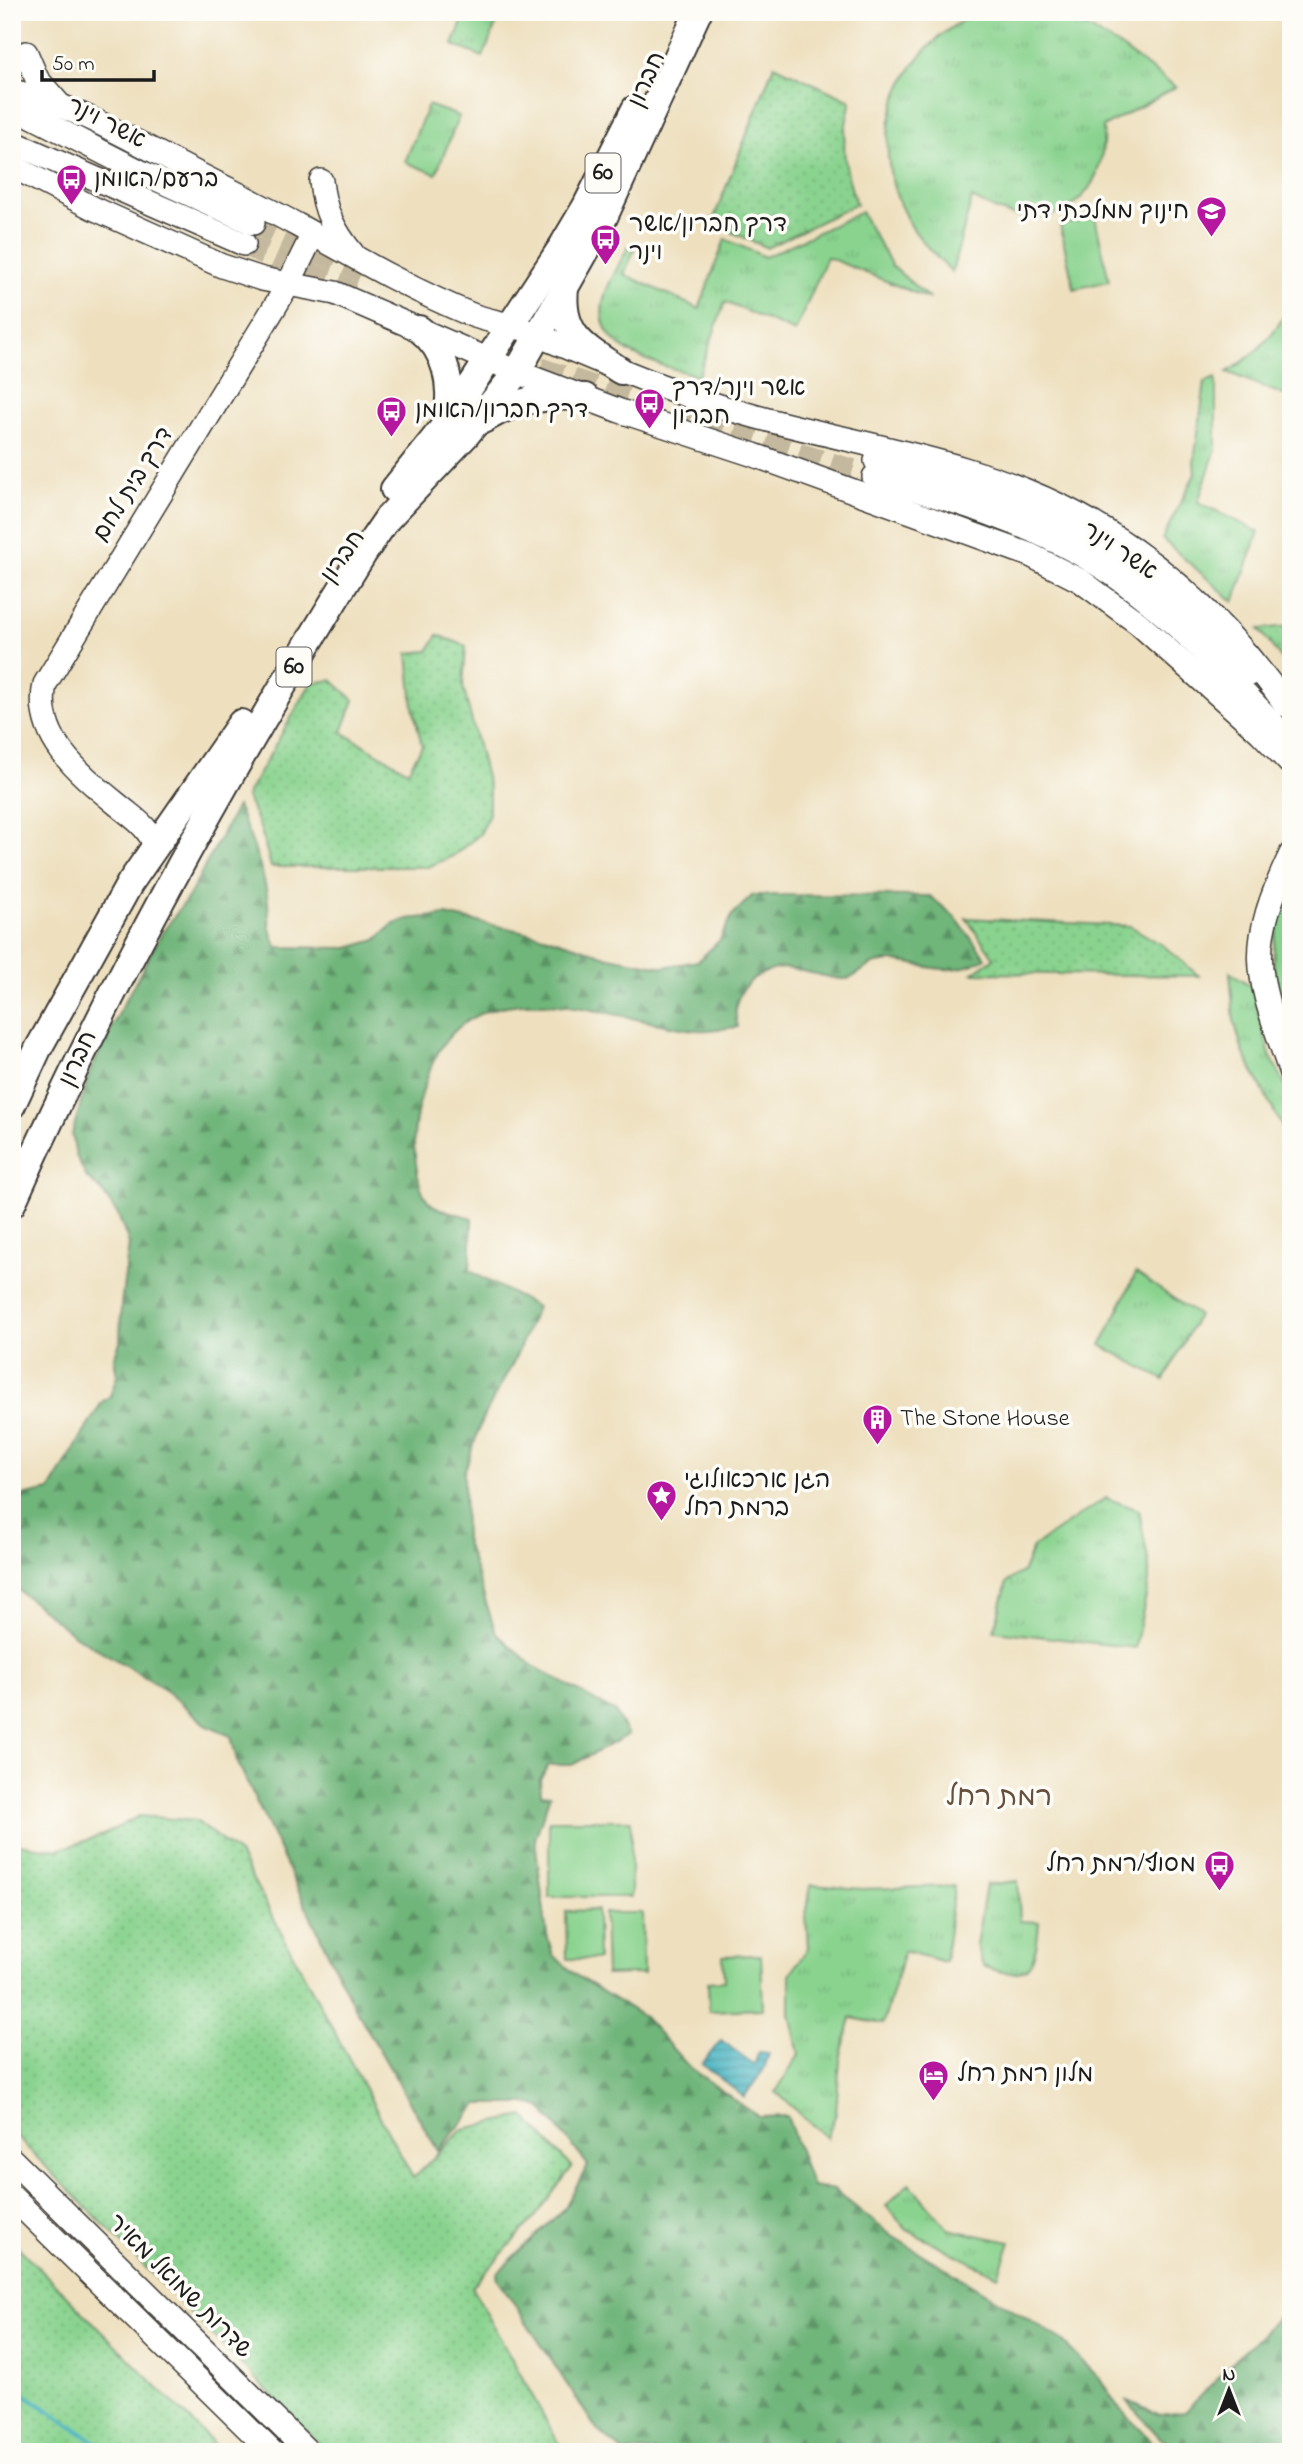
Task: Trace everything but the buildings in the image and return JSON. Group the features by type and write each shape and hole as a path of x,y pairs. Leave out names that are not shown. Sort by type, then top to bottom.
{"highway":[{"name":"חברון","path":"12,1204 86,1043 173,874 363,554 456,430 487,359 585,208 644,90 678,12"},
{"name":"60","path":"565,288 613,201 698,12"},
{"name":"חברון","path":"12,1105 66,996 160,836 224,751 349,547 456,430 517,372 565,288"},
{"path":"565,288 564,309 571,332 621,371"},
{"path":"419,329 438,348 447,373 456,430 520,402 550,396 584,397"}],"main road":[{"path":"26,53 37,79 66,109"},
{"path":"12,91 66,109 133,140 313,234 363,264 477,317 510,323 621,371 751,415 908,451 981,472 1079,516 1133,550 1200,602 1251,657 1288,708"},
{"name":"אשר וינר","path":"12,106 141,172 248,233 12,142"},
{"path":"12,166 75,199 198,256 242,273 335,293 517,372 803,472 1056,567 1138,623 1260,732 1291,764"},
{"path":"321,181 323,203 330,222 363,264"},
{"name":"דרך בית לחם","path":"160,836 132,799 74,765 60,750 49,731 42,699 52,669 288,285 313,234"},
{"name":"אשר וינר","path":"1288,708 1155,587 1085,538 1003,499 875,469 1021,526 1102,568 1175,627 1291,743"},
{"path":"160,836 173,874"},
{"path":"1290,855 1267,905 1259,967 1265,1001 1291,1073"},
{"path":"1265,1001 1291,1029"},
{"name":"שדרות שמואל מאיר","path":"12,2160 308,2452"},
{"path":"12,2197 272,2452"}],"green space":[{"path":"466,12 501,12 483,57 453,45"},
{"path":"978,12 1062,13 1119,46 1176,87 1103,127 1100,165 1084,195 1071,206 1038,217 1017,216 972,198 952,272 928,247 907,219 894,188 888,158 889,128 896,99 908,73 927,49 950,28"},
{"path":"774,65 851,101 844,141 848,177 856,204 767,248 712,223"},
{"path":"428,105 459,116 436,174 405,162"},
{"path":"861,212 892,266 930,299 827,257 795,332 725,302 698,376 647,360 631,352 616,343 607,330 602,314 605,295 629,246 635,249 624,274 699,309 725,239 765,257"},
{"path":"1095,217 1109,281 1074,289 1060,225"},
{"path":"1291,302 1291,398 1227,372 1265,342"},
{"path":"1216,378 1216,449 1198,502 1259,532 1234,602 1162,539 1195,474 1194,462 1205,382"},
{"path":"1291,626 1291,672 1259,629"},
{"path":"438,635 466,646 463,686 489,789 489,814 480,834 453,856 428,867 271,867 261,830 246,796 311,683 332,680 354,700 342,732 408,771 422,746 413,707 408,653 428,651"},
{"path":"237,806 261,868 271,933 278,947 348,948 376,940 392,925 408,919 446,915 544,936 609,957 663,967 698,961 720,940 733,914 753,895 930,896 955,917 986,958 954,969 891,961 877,963 853,977 844,979 776,969 757,977 743,990 736,1007 738,1027 695,1030 546,1004 509,1006 476,1016 449,1037 429,1072 415,1123 416,1162 422,1191 430,1203 440,1209 472,1218 470,1271 537,1307 513,1363 482,1420 464,1473 465,1539 496,1633 532,1665 615,1712 628,1735 572,1765 549,1765 540,1779 541,1794 550,1795 535,1839 547,1935 553,1955 577,1976 644,2017 690,2068 759,2117 787,2116 812,2187 834,2190 892,2236 1058,2337 1100,2379 1118,2407 1155,2444 1171,2452 624,2452 597,2430 498,2279 497,2273 564,2209 588,2165 541,2107 530,2104 478,2104 438,2151 350,1999 237,1761 231,1736 209,1727 160,1686 74,1635 12,1585 12,1498 50,1490 102,1402 110,1396 117,1376 114,1358 120,1342 121,1304 129,1244 118,1215 101,1190 87,1178 76,1156 72,1134 89,1074 162,933 189,896"},
{"path":"1291,893 1291,1014 1282,1001 1277,986 1274,954 1279,922"},
{"path":"966,918 1130,926 1164,946 1199,976 973,973 994,958"},
{"path":"1230,972 1251,986 1270,1055 1291,1096 1291,1144 1243,1052 1234,1021"},
{"path":"1136,1273 1198,1315 1164,1380 1101,1345"},
{"path":"1106,1498 1139,1510 1149,1565 1149,1582 1135,1648 994,1631 1007,1582 1023,1571 1033,1547"},
{"path":"139,1816 196,1821 239,1854 413,2178 463,2129 524,2116 572,2167 535,2217 472,2287 558,2442 568,2452 328,2452 12,2132 12,1843 58,1850 105,1834"},
{"path":"549,1820 631,1820 631,1897 549,1897"},
{"path":"1018,1881 1020,1921 1039,1922 1033,1959 1021,1971 1012,1973 983,1966 976,1945 986,1885"},
{"path":"811,1885 862,1889 954,1886 945,1962 904,1951 883,2024 851,2018 840,2059 836,2113 827,2138 776,2092 799,2054 790,2014 790,1974 808,1948 806,1915"},
{"path":"597,1910 598,1959 567,1959 566,1911"},
{"path":"604,1913 642,1913 643,1974 606,1975"},
{"path":"761,1955 763,2009 709,2011 708,1982 724,1981 723,1956"},
{"path":"909,2183 948,2229 1010,2242 998,2276 907,2230 886,2206"},
{"path":"12,2241 222,2452 12,2452"},
{"path":"1286,2309 1291,2313 1291,2452 1195,2452 1161,2439 1126,2400 1160,2415 1184,2412"}],"water":[{"path":"721,2040 754,2065 759,2052 769,2053 764,2069 744,2097 702,2064"}],"waterway":[{"path":"12,2386 110,2452"}],"tunnel":[{"path":"253,223 362,271"},
{"path":"244,244 353,292"},
{"path":"540,369 736,435 874,477"}],"place":[{"name":"ברעם/האומן","path":"71,207"},
{"name":"חינוך ממלכתי דתי","path":"1212,239"},
{"name":"דרך חברון/אשר וינר","path":"606,266"},
{"name":"אשר וינר/דרך חברון","path":"649,430"},
{"name":"דרך חברון/האומן","path":"392,438"},
{"name":"The Stone House","path":"877,1446"},
{"name":"הגן ארכאולוגי ברמת רחל","path":"661,1522"},
{"name":"מסוף/רמת רחל","path":"1219,1892"},
{"name":"מלון רמת רחל","path":"934,2102"}],"district":[{"name":"רמת רחל","path":"999,1798"}]}
